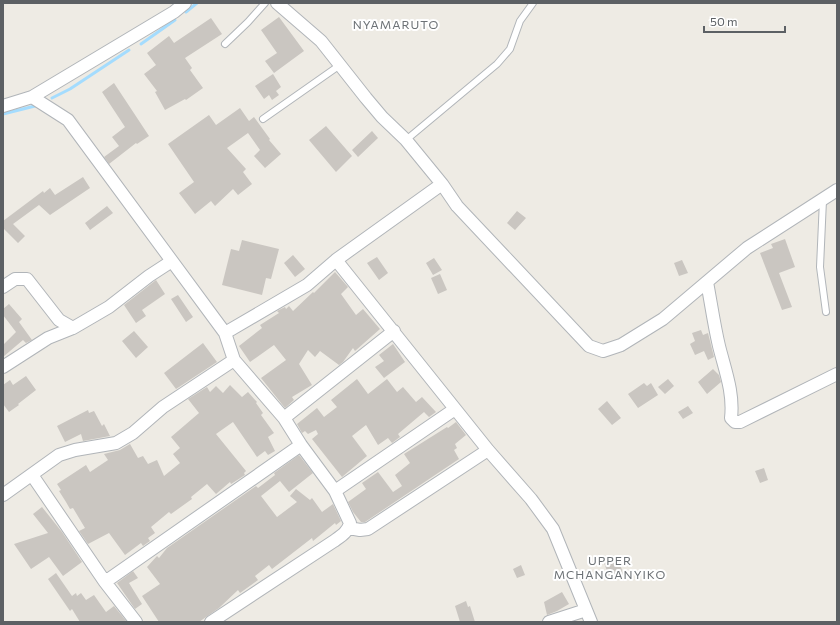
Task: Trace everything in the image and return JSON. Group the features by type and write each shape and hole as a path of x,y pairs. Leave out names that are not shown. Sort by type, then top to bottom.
{"street":[{"path":"3,106 32,97 174,12 185,3"},
{"path":"277,3 321,41 382,117 406,140 442,184 457,206 589,346 603,351 621,345 663,319 748,248 837,190"},
{"path":"32,97 68,120 225,333 234,360 284,418 301,445 336,491 350,522 349,528 334,541 211,622"},
{"path":"225,333 307,285 336,260 442,184"},
{"path":"336,260 553,529 591,622"},
{"path":"3,367 48,338 73,328 109,307 149,276 172,261"},
{"path":"3,287 15,279 27,280 59,320 73,328"},
{"path":"707,282 719,346 728,379 732,408 731,418 735,422 740,422 837,374"},
{"path":"284,418 394,332"},
{"path":"3,495 59,456 75,450 116,443 134,433 163,407 234,360"},
{"path":"336,491 455,409"},
{"path":"105,582 301,445"},
{"path":"349,528 360,530 368,529 488,450"},
{"path":"32,475 105,582 136,622"},
{"path":"549,622 586,610"}],"lane":[{"path":"225,44 265,3"},
{"path":"406,140 497,64 510,49 520,21 533,3"},
{"path":"263,119 340,65"},
{"path":"823,200 820,267 826,312"}],"building":[{"path":"279,17 304,51 274,73 265,61 277,53 261,30"},
{"path":"211,18 222,34 185,58 192,68 190,70 203,88 186,100 185,99 165,110 155,92 157,91 144,74 156,65 147,53 169,36 174,43"},
{"path":"273,74 281,87 276,91 279,95 272,100 269,95 264,99 255,86"},
{"path":"114,83 149,136 137,144 136,143 109,164 104,157 119,146 112,137 125,127 102,92"},
{"path":"240,108 249,121 254,117 270,139 269,140 281,154 265,168 254,156 260,150 248,133 227,148 246,169 243,172 252,184 238,195 233,189 215,206 211,201 195,214 179,193 194,182 168,144 209,115 216,125"},
{"path":"326,126 352,156 336,172 309,140"},
{"path":"372,131 378,138 358,157 352,150"},
{"path":"83,177 90,188 50,215 39,205 13,224 25,236 18,243 3,228 3,221 43,191 44,193 50,188 55,195"},
{"path":"107,206 113,213 90,230 85,223"},
{"path":"517,211 526,218 515,230 507,223"},
{"path":"785,239 795,267 779,273 792,307 782,310 760,253 773,248 771,244"},
{"path":"242,240 279,249 271,279 266,278 262,295 222,285 231,249 239,251"},
{"path":"293,255 305,269 295,277 284,263"},
{"path":"377,257 388,273 379,280 367,263"},
{"path":"434,258 442,270 433,275 426,263"},
{"path":"682,260 688,273 679,276 674,263"},
{"path":"335,272 348,287 341,294 356,315 363,309 380,329 355,351 353,348 339,365 320,351 315,357 308,350 299,364 312,385 292,397 294,400 285,408 261,378 286,360 274,345 250,362 239,346 262,328 260,325 279,313 277,311 285,307 286,309 289,306 293,311"},
{"path":"440,274 447,290 438,294 431,278"},
{"path":"156,280 165,294 142,310 146,316 136,323 124,305"},
{"path":"178,295 193,317 186,322 171,299"},
{"path":"9,304 22,319 19,322 32,340 26,343 23,340 3,357 3,345 16,332 3,315 3,309"},
{"path":"701,330 703,335 708,333 714,357 708,360 704,351 695,355 690,344 695,341 692,333"},
{"path":"134,331 148,347 136,358 122,341"},
{"path":"203,343 217,362 176,389 164,373"},
{"path":"393,344 405,362 384,378 375,367 384,361 379,355"},
{"path":"713,369 719,375 721,382 707,394 698,382"},
{"path":"26,376 36,390 9,412 3,404 3,385 10,380 13,385"},
{"path":"357,379 368,394 387,379 397,392 403,387 416,402 422,397 436,412 429,417 424,412 398,434 400,437 392,443 388,438 378,445 366,425 352,436 367,456 342,477 312,439 318,434 316,430 308,434 305,431 302,433 297,424 317,408 324,417 337,407 331,400"},
{"path":"668,379 674,386 665,394 658,387"},
{"path":"644,383 647,386 651,383 658,395 638,408 628,394"},
{"path":"230,385 242,397 248,392 257,402 256,403 263,413 261,415 274,433 268,437 275,451 268,455 265,451 257,457 233,422 216,434 246,471 244,473 245,475 231,484 230,482 216,494 207,484 191,497 192,499 171,514 169,512 151,527 155,533 148,538 150,541 143,546 141,543 125,555 109,533 88,544 79,531 85,528 73,508 70,509 59,491 61,490 57,484 86,465 90,472 108,460 104,454 120,450 130,444 138,458 143,456 148,464 157,460 164,476 180,463 173,454 180,448 171,437 199,413 188,399 207,387 210,392 216,386 223,393"},
{"path":"607,401 621,418 612,425 598,409"},
{"path":"688,406 693,413 683,419 678,412"},
{"path":"88,410 89,413 94,411 102,426 104,424 110,436 83,441 81,434 65,442 57,426"},
{"path":"456,422 466,435 455,444 457,448 454,450 459,459 365,522 361,522 353,512 348,502 366,489 362,483 378,472 393,492 402,486 395,475 410,463 404,454"},
{"path":"299,455 313,473 289,492 280,481 261,496 277,517 297,502 290,496 296,489 310,500 312,498 322,512 333,504 341,521 336,525 335,523 313,541 312,538 272,569 269,565 255,576 258,580 240,593 238,590 219,608 199,622 159,622 142,596 160,584 147,567 157,556 159,558 167,548 256,486 258,488 275,475 274,473"},
{"path":"764,468 768,480 760,483 755,471"},
{"path":"42,507 62,532 82,562 63,576 49,557 31,569 14,544 48,533 33,514"},
{"path":"618,558 624,576 615,579 614,574 609,576 604,563"},
{"path":"521,565 525,575 517,578 513,569"},
{"path":"133,571 138,578 129,583 142,604 135,609 117,583"},
{"path":"56,573 72,596 76,593 77,596 81,593 86,600 94,595 106,612 114,606 127,622 80,622 72,609 70,611 48,579"},
{"path":"562,592 569,604 547,615 544,602"},
{"path":"466,601 468,607 470,606 475,622 460,622 455,606"}],"waterway":[{"path":"186,12 197,3"},
{"path":"141,44 175,20"},
{"path":"52,98 70,89 129,50"},
{"path":"3,114 35,106"}],"district":[{"name":"NYAMARUTO","path":"396,24"},
{"name":"UPPER MCHANGANYIKO","path":"610,567"}]}
